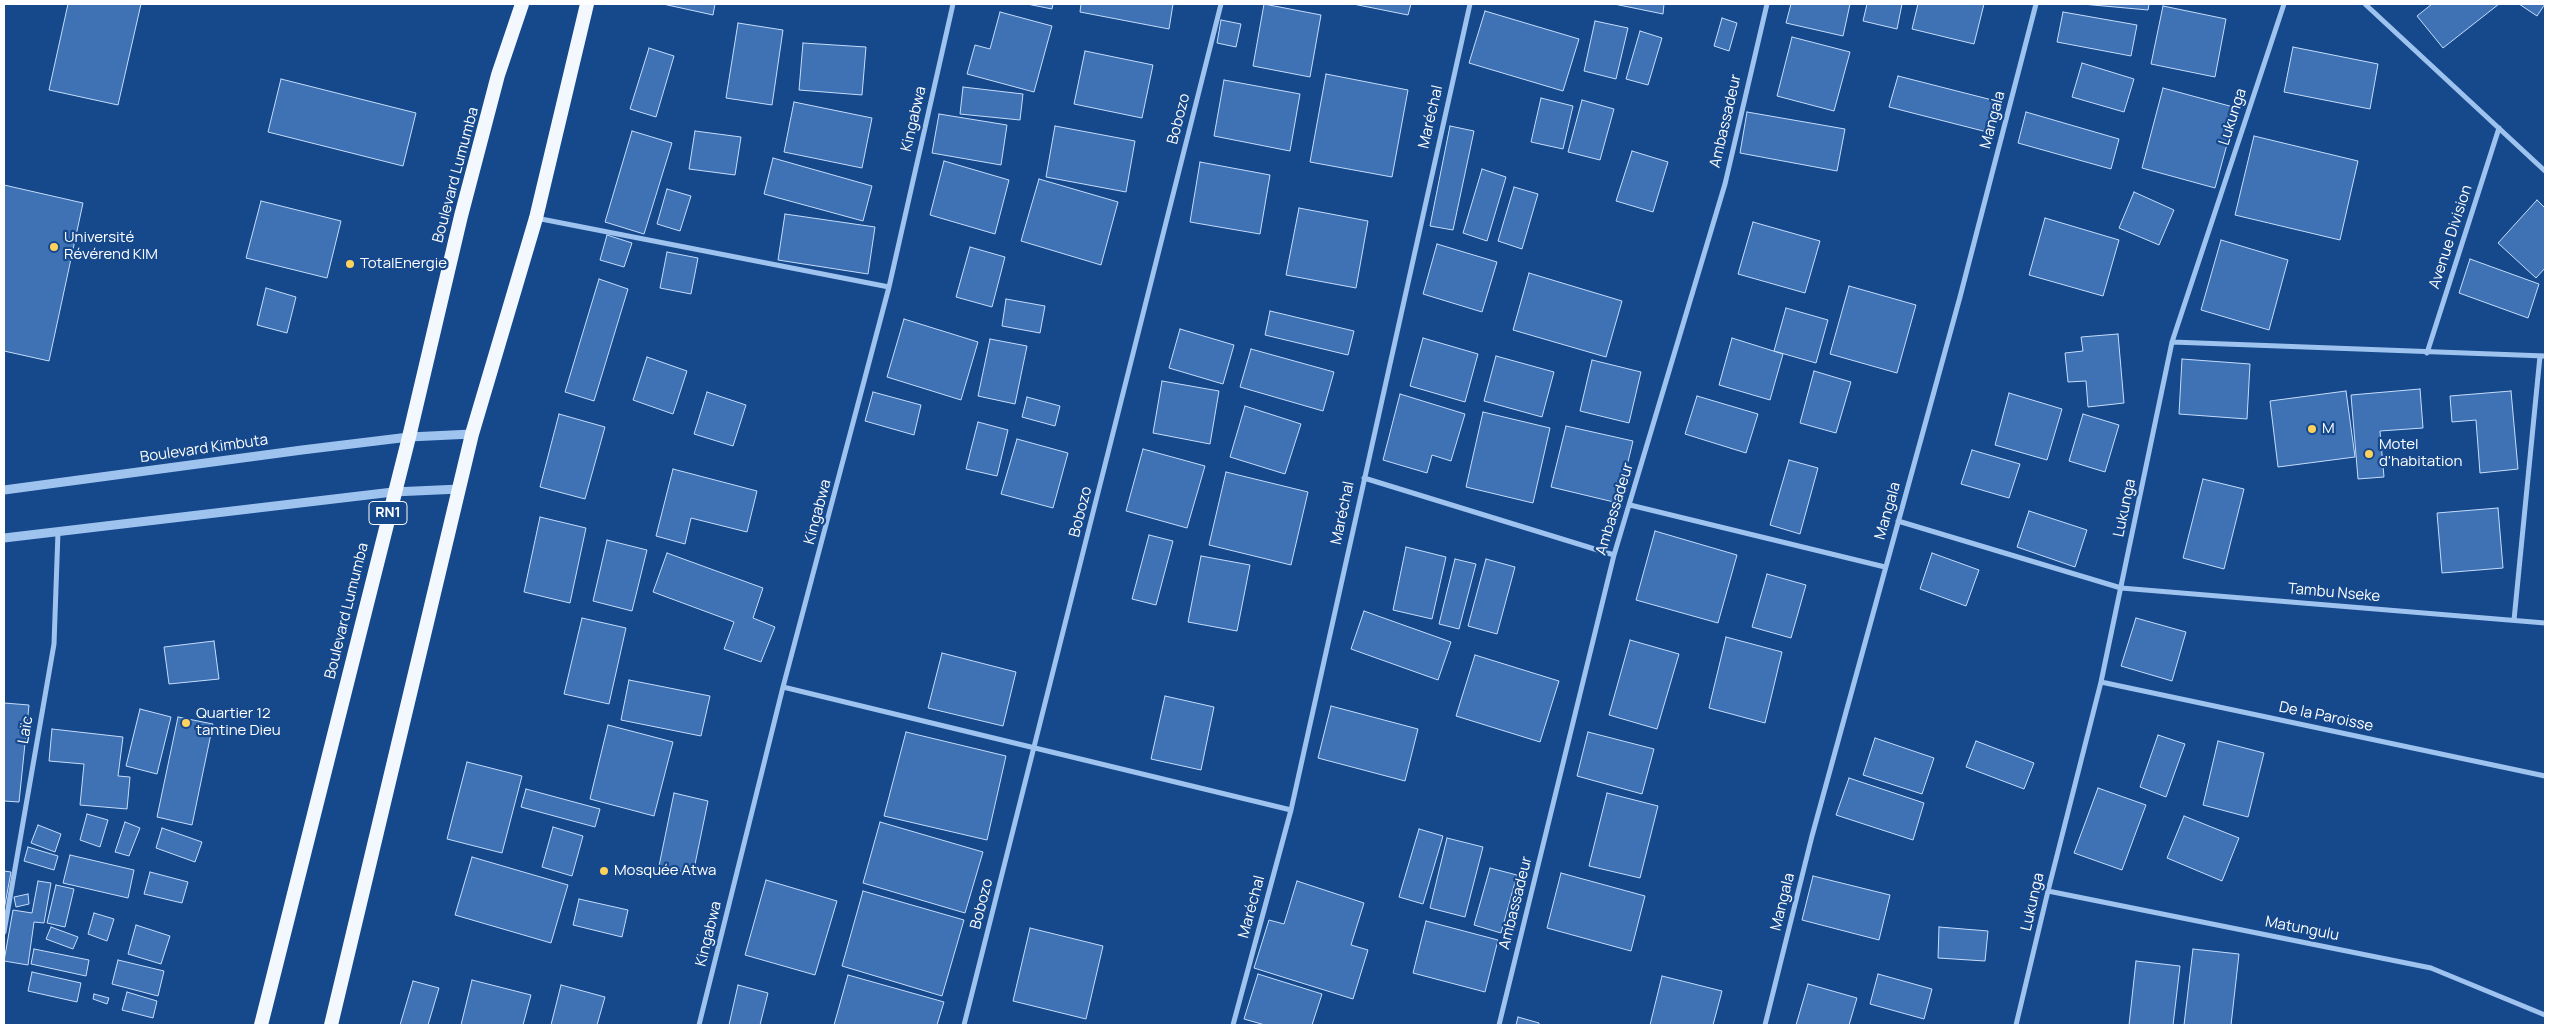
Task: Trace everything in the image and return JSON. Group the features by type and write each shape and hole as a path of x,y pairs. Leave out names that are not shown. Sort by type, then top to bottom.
{"highway":[{"name":"Boulevard Lumumba","path":"261,1025 393,492 409,437 460,216 498,76 522,4"},
{"path":"331,1025 472,434 536,218 587,4"}],"street":[{"name":"Kingabwa","path":"699,1025 783,687 889,287 953,4"},
{"name":"Bobozo","path":"964,1025 1221,4"},
{"name":"Maréchal","path":"1233,1025 1290,810 1470,4"},
{"name":"Ambassadeur","path":"1499,1025 1614,554 1725,184 1767,4"},
{"name":"Mangala","path":"1765,1025 1815,826 2036,4"},
{"name":"Lukunga","path":"2016,1025 2101,682 2172,342 2284,4"},
{"path":"2364,4 2545,171"},
{"name":"Avenue Division","path":"2427,353 2499,128"},
{"path":"536,218 889,287"},
{"path":"2172,342 2543,356 2514,620"},
{"name":"Boulevard Kimbuta","path":"4,490 409,437 472,434"},
{"path":"1364,478 1614,554"},
{"path":"4,538 393,492 460,489"},
{"path":"1630,505 1885,567"},
{"name":"Tambu Nseke","path":"1898,521 2121,588 2545,623"},
{"name":"Laïc","path":"4,932 54,644 58,532"},
{"name":"De la Paroisse","path":"2101,682 2545,776"},
{"path":"783,687 1290,810"},
{"name":"Matungulu","path":"2048,891 2431,968 2545,1015"}],"building":[{"path":"68,4 141,4 118,105 49,90"},
{"path":"663,4 715,4 713,15"},
{"path":"1027,4 1053,4 1052,9"},
{"path":"1081,4 1173,4 1169,29 1080,12"},
{"path":"1264,4 1321,15 1310,77 1253,66"},
{"path":"1353,4 1411,4 1408,15"},
{"path":"1614,4 1664,4 1663,14"},
{"path":"1791,4 1850,4 1843,36 1786,23"},
{"path":"1867,4 1902,4 1897,29 1863,21"},
{"path":"1918,4 1984,4 1974,44 1912,29"},
{"path":"2082,4 2149,4 2148,10"},
{"path":"2432,4 2499,4 2443,48 2417,16"},
{"path":"2519,4 2545,4 2537,16"},
{"path":"2163,6 2226,19 2215,77 2151,64"},
{"path":"1485,11 1579,39 1563,91 1469,63"},
{"path":"1000,12 1052,26 1034,92 967,74 975,45 990,49"},
{"path":"2063,12 2137,25 2131,56 2057,42"},
{"path":"1722,18 1737,23 1729,51 1714,46"},
{"path":"1221,20 1241,24 1236,47 1217,43"},
{"path":"1595,21 1628,28 1616,79 1584,71"},
{"path":"738,23 783,30 772,105 726,98"},
{"path":"1640,31 1662,38 1648,85 1626,79"},
{"path":"1792,37 1850,52 1834,111 1777,96"},
{"path":"803,43 866,47 862,95 799,90"},
{"path":"2293,47 2378,64 2370,109 2284,92"},
{"path":"649,48 674,56 656,117 630,109"},
{"path":"1085,51 1153,65 1142,118 1074,104"},
{"path":"2082,63 2134,79 2124,112 2072,97"},
{"path":"1326,74 1408,90 1392,177 1310,162"},
{"path":"1898,76 2000,102 1991,133 1889,107"},
{"path":"281,79 416,113 403,166 268,132"},
{"path":"1224,80 1300,94 1290,151 1214,136"},
{"path":"963,87 1023,94 1020,120 960,114"},
{"path":"2163,88 2237,108 2215,188 2142,168"},
{"path":"1541,98 1573,106 1563,149 1531,142"},
{"path":"1582,100 1614,109 1600,160 1568,152"},
{"path":"794,102 872,118 862,168 784,152"},
{"path":"1747,112 1845,129 1837,171 1740,153"},
{"path":"2026,112 2119,139 2111,169 2018,143"},
{"path":"939,114 1007,125 1001,165 932,153"},
{"path":"1055,126 1135,141 1126,192 1046,177"},
{"path":"1450,126 1474,131 1453,230 1430,226"},
{"path":"632,131 672,143 644,234 605,222"},
{"path":"695,131 741,137 735,175 689,169"},
{"path":"2254,136 2358,161 2340,240 2235,215"},
{"path":"1632,151 1668,162 1653,212 1616,201"},
{"path":"773,158 872,186 863,221 764,194"},
{"path":"944,161 1009,180 995,234 930,215"},
{"path":"1200,162 1270,175 1260,234 1190,222"},
{"path":"1482,169 1506,177 1487,241 1463,233"},
{"path":"1039,179 1118,202 1101,265 1021,241"},
{"path":"4,185 83,203 49,361 4,351"},
{"path":"1514,187 1538,194 1522,249 1498,241"},
{"path":"667,189 691,196 680,231 657,224"},
{"path":"2134,192 2174,210 2159,245 2119,228"},
{"path":"2537,200 2545,208 2545,268 2536,278 2498,243"},
{"path":"261,201 341,221 327,278 246,258"},
{"path":"1299,208 1368,221 1356,288 1286,275"},
{"path":"785,214 875,227 868,274 778,260"},
{"path":"2045,218 2119,240 2103,296 2029,275"},
{"path":"1753,222 1820,241 1805,293 1738,274"},
{"path":"607,235 632,243 624,267 600,260"},
{"path":"2221,240 2288,260 2269,330 2201,310"},
{"path":"1437,244 1497,262 1482,312 1423,294"},
{"path":"970,247 1005,257 992,307 956,297"},
{"path":"667,252 698,258 691,294 660,288"},
{"path":"2470,259 2539,284 2528,318 2459,293"},
{"path":"1529,273 1622,301 1606,357 1513,330"},
{"path":"599,279 628,289 594,401 565,392"},
{"path":"1849,286 1916,305 1897,373 1830,354"},
{"path":"266,288 296,297 287,333 257,325"},
{"path":"1006,299 1045,306 1040,333 1002,326"},
{"path":"1786,308 1828,320 1816,363 1774,351"},
{"path":"1270,311 1354,331 1348,355 1265,335"},
{"path":"904,319 978,342 961,400 887,377"},
{"path":"1180,329 1234,345 1223,384 1169,368"},
{"path":"2118,334 2124,403 2088,407 2086,381 2068,382 2065,353 2083,351 2081,337"},
{"path":"1423,338 1478,354 1465,402 1410,386"},
{"path":"1732,338 1783,354 1770,400 1719,385"},
{"path":"990,339 1027,346 1015,404 978,396"},
{"path":"1251,349 1334,372 1323,411 1240,387"},
{"path":"1496,356 1554,372 1542,417 1484,401"},
{"path":"647,357 687,371 673,414 633,400"},
{"path":"2182,359 2250,364 2247,419 2179,414"},
{"path":"1592,360 1641,372 1629,423 1580,411"},
{"path":"1814,371 1851,382 1836,433 1800,423"},
{"path":"1162,381 1219,391 1210,444 1153,433"},
{"name":"Motel d'habitation","path":"2420,389 2423,428 2380,431 2384,477 2358,479 2351,395"},
{"name":"M","path":"2346,391 2355,457 2278,467 2270,401"},
{"path":"2511,391 2518,469 2480,473 2476,420 2452,422 2450,396"},
{"path":"707,392 746,405 733,446 694,434"},
{"path":"873,392 921,405 914,435 865,421"},
{"path":"2009,393 2062,409 2047,460 1995,445"},
{"path":"1400,394 1465,414 1451,461 1432,455 1427,473 1383,460"},
{"path":"1697,396 1758,414 1746,453 1685,434"},
{"path":"1027,397 1060,406 1055,426 1022,417"},
{"path":"1245,406 1301,424 1285,474 1230,457"},
{"path":"1483,412 1550,428 1533,503 1466,487"},
{"path":"559,414 605,427 585,499 540,487"},
{"path":"2083,414 2119,425 2105,472 2069,461"},
{"path":"978,422 1008,430 997,476 966,469"},
{"path":"1566,426 1633,441 1618,503 1551,487"},
{"path":"1017,439 1068,453 1053,508 1001,494"},
{"path":"1143,449 1205,466 1187,528 1126,511"},
{"path":"1972,450 2020,464 2009,498 1961,484"},
{"path":"1789,460 1818,468 1800,534 1770,525"},
{"path":"673,469 757,491 747,532 691,518 685,544 656,536"},
{"path":"1226,472 1308,492 1291,565 1209,545"},
{"path":"2203,479 2244,489 2224,569 2183,558"},
{"path":"2498,508 2503,568 2442,573 2437,513"},
{"path":"2029,511 2087,530 2075,567 2017,547"},
{"path":"540,517 586,528 570,603 524,592"},
{"path":"1655,531 1737,555 1718,623 1636,600"},
{"path":"1149,535 1173,541 1156,605 1132,599"},
{"path":"607,540 647,550 632,611 593,601"},
{"path":"1406,547 1446,557 1432,619 1393,610"},
{"path":"667,553 763,588 753,618 775,627 761,662 724,649 734,622 653,592"},
{"path":"1932,553 1979,570 1966,606 1920,589"},
{"path":"1201,556 1250,565 1237,631 1188,622"},
{"path":"1455,559 1476,564 1459,629 1439,624"},
{"path":"1486,559 1515,567 1497,634 1468,626"},
{"path":"1767,574 1806,585 1791,638 1752,627"},
{"path":"1364,611 1451,642 1438,680 1351,649"},
{"path":"582,618 626,628 609,704 564,694"},
{"path":"2136,618 2186,632 2172,681 2121,666"},
{"path":"1726,637 1782,652 1765,723 1709,708"},
{"path":"1630,640 1679,654 1657,729 1609,715"},
{"path":"214,641 219,679 169,684 164,647"},
{"path":"942,653 1016,672 1003,726 928,708"},
{"path":"1475,655 1559,681 1540,742 1456,716"},
{"path":"629,680 710,696 701,736 621,720"},
{"path":"1165,696 1214,707 1201,770 1151,759"},
{"path":"4,703 29,705 19,802 4,801"},
{"path":"1331,706 1418,729 1405,781 1318,758"},
{"path":"140,709 171,717 157,774 126,766"},
{"path":"178,717 213,724 192,825 157,817"},
{"path":"608,725 673,742 654,816 590,799"},
{"path":"52,729 123,737 118,776 130,777 127,809 80,805 84,764 49,761"},
{"path":"906,732 1006,756 987,840 884,816"},
{"path":"1588,732 1654,749 1642,794 1577,776"},
{"path":"2158,735 2185,744 2166,797 2140,787"},
{"path":"1875,738 1934,758 1922,794 1863,775"},
{"path":"1976,741 2034,763 2024,789 1966,767"},
{"path":"2218,741 2264,753 2248,817 2203,805"},
{"path":"467,762 522,776 502,853 447,839"},
{"path":"1849,778 1924,803 1913,840 1836,815"},
{"path":"2098,788 2146,805 2122,870 2074,853"},
{"path":"526,789 600,809 595,827 521,807"},
{"path":"674,793 708,801 693,874 659,866"},
{"path":"1607,793 1658,806 1640,878 1589,866"},
{"path":"87,814 108,820 100,847 80,840"},
{"path":"2184,816 2239,838 2222,881 2167,858"},
{"path":"125,822 140,828 129,856 115,852"},
{"path":"880,822 983,852 965,913 863,883"},
{"path":"38,825 61,834 55,852 31,843"},
{"path":"553,827 583,836 572,876 542,867"},
{"path":"162,828 202,842 195,862 156,848"},
{"path":"1419,829 1443,836 1423,904 1399,897"},
{"path":"1447,838 1483,847 1465,917 1430,908"},
{"path":"28,847 58,856 54,870 24,861"},
{"path":"70,855 134,870 128,898 63,883"},
{"path":"472,857 568,885 551,943 455,915"},
{"path":"1490,868 1517,875 1501,933 1474,925"},
{"path":"4,871 11,872 4,910"},
{"path":"150,872 188,882 182,903 144,894"},
{"path":"1561,873 1645,896 1631,951 1547,928"},
{"path":"1813,876 1890,895 1879,940 1802,920"},
{"path":"766,880 837,901 815,975 745,955"},
{"path":"38,881 51,883 44,923 34,922 28,965 4,961 13,910 32,913"},
{"path":"1297,881 1364,903 1351,945 1368,950 1353,999 1254,968 1269,920 1284,924"},
{"path":"56,885 74,889 65,927 47,923"},
{"path":"863,891 964,920 942,996 842,966"},
{"path":"28,894 29,904 16,907 14,897"},
{"path":"579,899 628,910 622,937 573,925"},
{"path":"94,913 114,919 107,941 88,934"},
{"path":"1426,921 1498,940 1485,992 1413,973"},
{"path":"136,925 170,936 161,964 128,954"},
{"path":"51,927 78,937 73,949 46,939"},
{"path":"1939,927 1988,931 1985,961 1938,958"},
{"path":"1030,928 1103,946 1086,1019 1013,1001"},
{"path":"34,949 89,960 86,976 31,964"},
{"path":"2193,949 2239,954 2231,1025 2184,1025"},
{"path":"118,960 164,971 158,996 112,984"},
{"path":"2136,961 2180,966 2173,1025 2129,1025"},
{"path":"32,972 81,983 77,1002 28,991"},
{"path":"1258,974 1322,994 1312,1025 1265,1025 1244,1019"},
{"path":"1878,974 1932,989 1924,1019 1870,1004"},
{"path":"848,975 944,1002 937,1025 834,1025"},
{"path":"1662,976 1722,991 1713,1025 1650,1025"},
{"path":"472,980 531,995 523,1025 461,1025"},
{"path":"413,981 439,988 428,1025 400,1025"},
{"path":"1808,984 1857,998 1849,1025 1796,1025"},
{"path":"561,985 605,997 597,1025 551,1025"},
{"path":"738,985 768,993 760,1025 729,1025"},
{"path":"127,992 157,1001 153,1018 122,1010"},
{"path":"94,994 109,998 107,1004 93,999"},
{"path":"1518,1017 1539,1023 1539,1025 1516,1025"}],"place":[{"name":"Université Révérend KIM","path":"54,247"},
{"name":"TotalEnergie","path":"350,264"},
{"name":"M","path":"2312,429"},
{"name":"Motel d'habitation","path":"2369,454"},
{"name":"Quartier 12 tantine Dieu","path":"186,723"},
{"name":"Mosquée Atwa","path":"604,871"}]}
